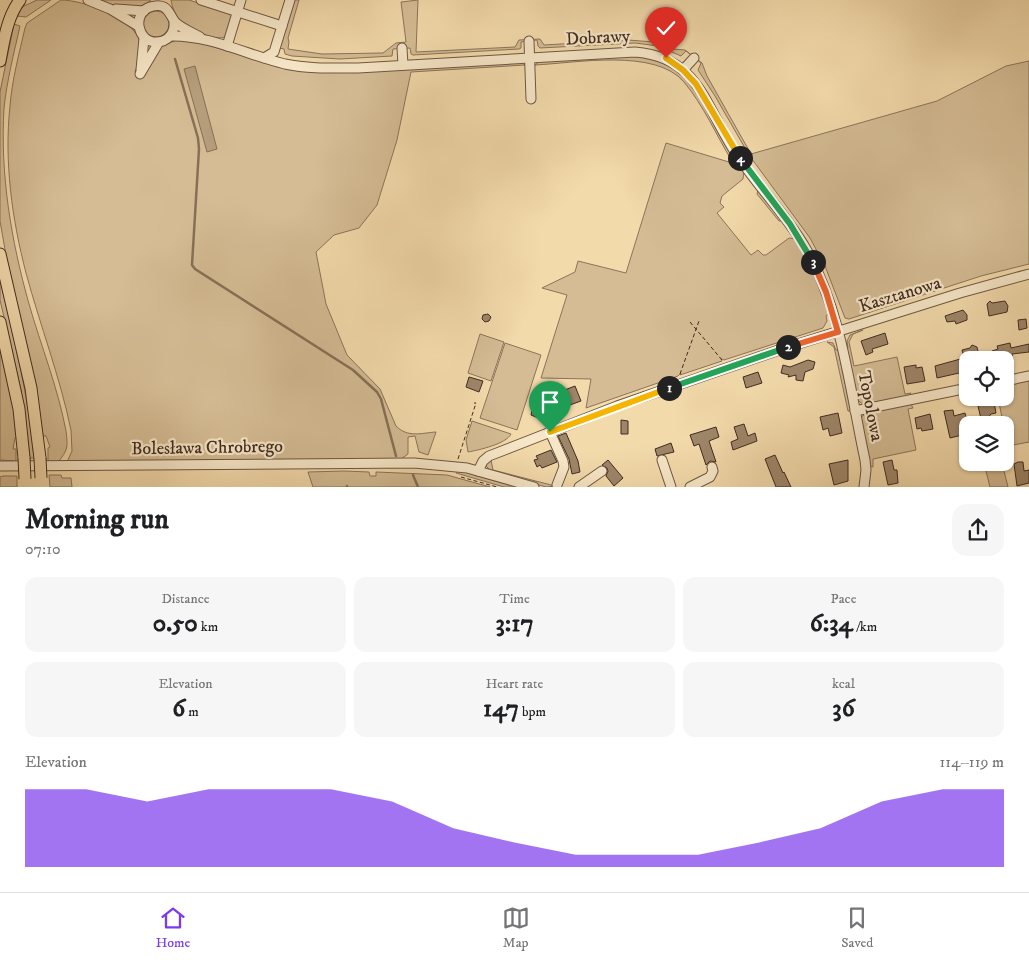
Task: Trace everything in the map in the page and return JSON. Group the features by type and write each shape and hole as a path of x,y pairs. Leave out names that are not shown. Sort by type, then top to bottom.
{"main road":[{"path":"0,61 10,18 20,0"},
{"path":"0,254 31,388 40,458 41,483"},
{"path":"0,322 18,400 25,483"}],"street":[{"path":"88,0 110,8 138,26 144,38 140,74 159,42 170,36 174,30 174,22 168,10 167,0"},
{"path":"201,0 281,29"},
{"path":"227,46 242,0"},
{"path":"264,58 274,52 290,0"},
{"path":"138,26 139,19 151,6"},
{"path":"110,8 161,6 168,10"},
{"name":"Dobrawy","path":"174,22 205,40"},
{"name":"Dobrawy","path":"170,36 205,40 284,64 317,68 635,52 660,57 683,70 696,84 741,160 806,248 826,292 838,332"},
{"path":"144,38 159,42"},
{"path":"529,41 531,99"},
{"path":"402,48 403,65"},
{"path":"683,70 694,58"},
{"name":"Kasztanowa","path":"478,471 483,461 489,456 634,400 838,332 984,286 1029,274"},
{"name":"Topolowa","path":"838,332 865,460 864,487"},
{"path":"1014,379 1029,376"},
{"path":"855,411 959,390"},
{"path":"550,432 564,467 557,485"},
{"path":"662,460 671,487"},
{"name":"Bolesława Chrobrego","path":"0,466 414,463 452,466 478,471 534,487"},
{"path":"690,487 710,477 713,471 712,467"},
{"path":"578,487 602,471"}],"path":[{"path":"679,377 699,320"},
{"path":"690,322 724,362"},
{"path":"458,460 476,404 474,403"},
{"path":"454,475 497,487"}],"shaded area":[{"path":"37,0 51,0 26,17 17,16 22,7"},
{"path":"61,0 94,7 118,18 128,25 136,33 140,42 140,53 135,72 144,76 154,53 161,46 177,40 201,43 284,68 522,63 525,65 411,72 397,140 377,205 359,228 334,235 316,252 326,304 347,355 380,389 396,426 410,433 436,432 428,455 419,452 415,436 408,437 408,454 401,459 67,462 72,451 71,430 21,253 10,190 8,148 12,86 25,28 27,23"},
{"path":"100,0 151,0 140,7 133,8"},
{"path":"171,0 189,0 231,14 225,37 209,36 185,25 176,15"},
{"path":"294,0 299,0 288,38 288,49 322,54 383,53 396,43 406,42 401,2 418,0 416,52 515,47 519,40 540,39 544,45 628,40 654,42 673,49 685,50 702,63 707,76 751,154 937,101 1006,66 1029,61 1029,264 981,276 849,319 845,318 825,266 810,238 749,155 698,70 701,63 686,51 681,56 658,46 635,43 540,48 537,40 521,42 521,48 519,49 413,55 410,48 393,49 392,56 340,59 292,56 285,54 284,49 279,48"},
{"path":"156,11 165,15 169,24 165,33 156,37 147,33 143,24 147,15"},
{"path":"14,24 20,26 4,108 5,182 17,256 34,320 59,399 66,431 66,448 58,462 48,462 48,448 50,447 46,436 43,436 36,387 10,278 0,221 0,92"},
{"path":"633,56 654,59 673,68 693,86 744,171 743,179 722,196 720,203 724,207 717,213 751,255 758,250 763,255 766,255 789,238 795,239 813,272 829,314 826,316 827,321 823,328 724,360 721,359 722,361 680,375 681,373 678,376 586,408 591,379 541,378 567,295 542,288 575,272 578,261 626,273 666,143 729,162 732,161 698,101 684,82 671,71 635,61 614,60 535,65 540,61"},
{"path":"195,66 217,149 207,152 184,69"},
{"path":"758,190 783,221 779,221 757,194"},
{"path":"0,280 25,390 34,458 30,458 21,390 0,300"},
{"path":"863,330 853,334 849,342 854,366 897,357 905,394 911,393 909,396 864,405 856,399 846,349 848,348 847,341 850,335"},
{"path":"480,334 504,342 491,381 468,373"},
{"path":"827,342 833,343 836,350 838,350 851,411 848,411 834,347"},
{"path":"505,343 541,355 517,430 480,418"},
{"path":"0,344 11,392 18,437 15,438 13,449 16,449 16,461 0,460"},
{"path":"1029,380 1029,442 1014,445 1014,416 1002,416 1000,406 1014,406 1014,383"},
{"path":"911,404 913,408 908,409 916,450 873,459 873,467 869,466 861,417 869,412"},
{"path":"472,421 511,434 498,444 468,452 466,440"},
{"path":"491,460 493,470 555,486 546,487 490,470 486,463"},
{"path":"457,471 521,487 504,487 456,473"},
{"path":"986,471 1004,471 1008,487 990,487"},
{"path":"308,472 369,472 370,476 376,476 376,472 447,475 490,487 313,487"},
{"path":"49,475 61,475 62,478 71,478 72,487 50,487"},
{"path":"17,476 17,487 0,487 0,477"}],"building":[{"path":"990,301 992,303 1005,301 1008,306 1007,312 989,316 987,304"},
{"path":"963,310 967,315 967,320 956,324 955,321 947,322 945,316"},
{"path":"488,314 491,317 489,321 485,322 482,319 483,315"},
{"path":"1026,319 1027,328 1019,330 1018,320"},
{"path":"885,333 888,344 872,349 873,352 866,355 861,341"},
{"path":"1010,343 1011,348 1029,344 1029,352 1014,354 1014,351 992,351 998,349 997,346"},
{"path":"972,345 977,347 978,351 962,351 970,348"},
{"path":"959,359 959,373 937,378 935,366"},
{"path":"808,360 815,362 813,369 805,372 803,381 796,380 796,375 788,377 789,375 781,373 783,365 790,367"},
{"path":"916,365 916,368 922,367 925,381 907,384 904,367"},
{"path":"758,372 762,383 746,388 743,377"},
{"path":"469,377 483,381 479,392 466,387"},
{"path":"575,386 581,401 536,417 531,415 535,395 542,392 544,398"},
{"path":"978,406 995,406 996,413 989,416 980,416"},
{"path":"953,410 954,416 965,413 966,416 959,416 959,436 950,438 944,411"},
{"path":"838,413 842,433 830,436 828,428 823,430 820,417"},
{"path":"930,414 933,429 922,431 921,428 917,429 915,418"},
{"path":"621,420 628,421 628,434 621,434"},
{"path":"744,424 748,436 755,433 757,441 733,450 731,442 738,439 734,427"},
{"path":"716,427 719,437 709,441 716,462 710,461 706,465 699,444 694,446 690,435"},
{"path":"566,433 578,461 580,472 572,474 569,459 558,436"},
{"path":"671,443 674,452 657,456 655,449"},
{"path":"551,450 557,462 542,468 540,465 537,467 534,460 538,459 536,456"},
{"path":"775,455 791,487 776,487 765,459"},
{"path":"608,460 623,478 614,486 606,476 607,468 602,465"},
{"path":"848,460 848,481 834,485 829,464"},
{"path":"892,460 894,470 897,470 898,483 888,485 883,462"},
{"path":"1023,462 1024,471 1029,470 1029,483 1017,486 1014,464"}],"waterway":[{"path":"175,59 198,138 199,149 192,265 195,269 353,370 377,392 381,399 396,456"},
{"path":"413,475 418,487"}],"route":[{"path":"550,432 617,406 779,350 838,332 826,292 806,248 732,147 696,84 690,76 666,58"}]}
